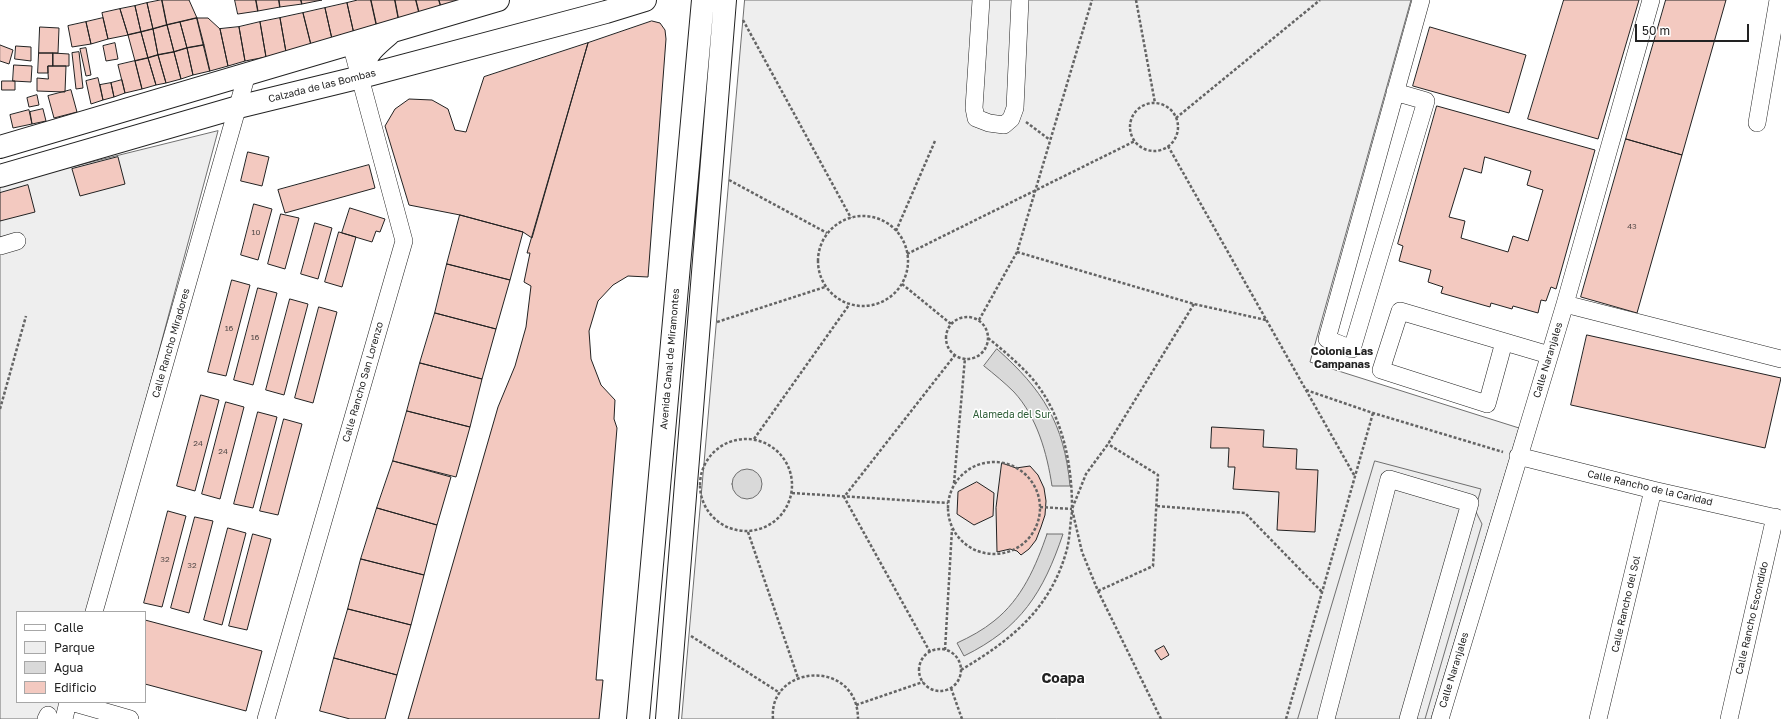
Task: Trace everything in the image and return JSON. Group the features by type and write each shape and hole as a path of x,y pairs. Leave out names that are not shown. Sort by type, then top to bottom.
{"main road":[{"path":"0,147 498,0"},
{"name":"Calzada de las Bombas","path":"0,176 238,107 361,77 606,12 645,0"},
{"name":"Avenida Canal de Miramontes","path":"638,719 703,0"},
{"path":"667,719 725,8"},
{"path":"361,77 365,59 373,48 392,31"}],"street":[{"path":"981,0 974,108 976,118 989,123 1004,125 1011,120 1015,108 1020,0"},
{"path":"1395,92 1426,101 1352,349 1327,339 1420,0"},
{"name":"Calle Naranjales","path":"1440,719 1565,304 1651,0"},
{"path":"1757,123 1778,0"},
{"name":"Calle Rancho San Lorenzo","path":"266,719 404,241 351,44"},
{"name":"Calle Rancho Miradores","path":"94,611 247,74"},
{"path":"0,246 17,241"},
{"path":"1565,304 1781,359"},
{"path":"1504,342 1487,404 1381,370 1400,311 1549,354"},
{"name":"Calle Rancho de la Caridad","path":"1518,456 1653,490 1778,518"},
{"path":"1326,719 1389,480 1470,503 1408,719"},
{"name":"Calle Rancho del Sol","path":"1598,719 1653,490"},
{"name":"Calle Rancho Escondido","path":"1729,719 1778,518"},
{"path":"52,718 69,703"},
{"path":"74,703 130,719"}],"path":[{"path":"979,320 1017,252 1092,0"},
{"path":"1136,0 1155,103"},
{"path":"1176,118 1320,0"},
{"path":"725,8 742,20 851,218"},
{"path":"1155,103 1166,106 1172,111 1176,118 1178,126 1174,141 1161,150 1145,148 1135,141 1130,131 1133,116 1137,109 1144,105 1155,103"},
{"path":"1025,122 1050,140"},
{"path":"896,231 935,141"},
{"path":"908,254 1135,141"},
{"path":"1168,146 1354,475"},
{"path":"711,170 827,233"},
{"path":"863,216 876,218 887,223 896,231 904,241 908,254 908,269 902,284 892,296 879,304 864,307 849,305 836,298 825,287 819,274 817,260 820,246 827,233 838,224 851,218 863,216"},
{"path":"1017,252 1194,304 1266,320"},
{"path":"902,284 951,324"},
{"path":"698,328 825,287"},
{"path":"1162,719 1098,591 1082,552 1072,509 1086,474 1108,444 1194,304"},
{"path":"754,439 849,305"},
{"path":"0,409 26,316"},
{"path":"961,318 973,318 979,320 987,331 988,338 984,351 978,355 965,358 955,355 951,351 946,341 946,335 951,324 961,318"},
{"path":"961,670 992,652 1012,636 1030,618 1050,592 1060,571 1067,548 1072,509 1071,472 1066,447 1058,423 1050,406 1032,378 1013,359 988,338"},
{"path":"844,497 955,355"},
{"path":"954,483 964,472 977,464 992,461 1006,463 1020,469 1031,480 1038,493 1040,507 1039,521 1033,533 1024,544 1012,551 998,554 984,553 971,548 960,540 952,528 948,516 948,504 954,483 965,358"},
{"path":"1306,389 1373,413 1518,456"},
{"path":"1286,719 1354,475 1373,413"},
{"path":"738,439 754,439 768,444 780,452 788,465 792,478 792,493 787,508 777,520 763,528 748,532 732,530 718,523 707,512 700,498 699,482 703,467 711,454 723,444 738,439"},
{"path":"1098,591 1153,566 1158,475 1108,444"},
{"path":"792,493 948,504"},
{"path":"844,497 930,652"},
{"path":"1156,506 1245,513 1322,592"},
{"path":"1040,507 1072,509"},
{"path":"945,650 952,528"},
{"path":"748,532 798,678"},
{"path":"674,626 780,692"},
{"path":"940,649 945,650 957,658 961,670 956,683 951,688 941,691 931,689 923,682 920,673 920,664 930,652 940,649"},
{"path":"773,719 774,704 780,692 788,684 798,678 812,675 826,676 840,682 850,692 856,705 858,719"},
{"path":"856,705 923,682"},
{"path":"951,688 962,719"}],"green space":[{"name":"Alameda del Sur","path":"745,0 1411,0 1310,362 1519,428 1431,719 682,719"},
{"path":"218,131 89,611 16,611 16,703 65,703 60,719 0,719 0,185"}],"shaded area":[{"path":"1375,461 1481,489 1475,510 1482,524 1425,719 1298,719"}],"water":[{"path":"997,349 1027,379 1039,394 1048,409 1063,444 1070,486 1052,486 1044,448 1029,413 1014,392 984,366"},
{"path":"747,469 758,473 762,484 758,495 747,499 736,495 732,484 736,473"},
{"path":"1047,534 1063,534 1047,574 1038,591 1015,621 984,645 964,656 957,643 990,624 1013,603 1033,570"}],"building":[{"path":"162,0 189,0 197,18 167,25"},
{"path":"162,0 167,25 153,29 147,3"},
{"path":"235,0 256,0 258,11 238,14"},
{"path":"256,0 279,0 280,7 258,11"},
{"path":"279,0 301,0 302,4 280,7"},
{"path":"301,0 322,0 302,4"},
{"path":"358,0 371,0 377,27 354,34 347,3"},
{"path":"371,0 395,0 399,21 377,27"},
{"path":"395,0 416,0 420,16 399,21"},
{"path":"416,0 439,0 442,10 420,16"},
{"path":"439,0 463,0 442,10"},
{"path":"1564,0 1639,0 1598,139 1528,119"},
{"path":"1666,0 1726,0 1682,155 1626,139"},
{"path":"147,3 153,29 141,32 135,6"},
{"path":"347,3 354,34 332,39 325,8"},
{"path":"135,6 141,32 128,35 120,9"},
{"path":"325,8 332,39 311,45 303,13"},
{"path":"120,9 128,35 108,39 102,13"},
{"path":"303,13 311,45 286,52 280,18"},
{"path":"103,18 108,39 91,44 86,22"},
{"path":"197,18 208,18 220,29 228,66 210,71"},
{"path":"197,18 204,45 187,48 180,22"},
{"path":"280,18 286,52 266,57 260,22"},
{"path":"652,21 660,23 665,30 666,39 648,277 628,276 613,285 598,301 589,331 591,359 601,385 615,400 614,419 617,428 596,680 603,680 599,719 408,719 498,407 515,366 526,327 531,286 524,282 530,253 527,253 588,43"},
{"path":"86,22 91,44 72,47 68,26"},
{"path":"180,22 187,48 174,52 167,25"},
{"path":"260,22 266,57 245,61 239,27"},
{"path":"167,25 174,52 158,55 153,29"},
{"path":"40,27 59,28 58,53 39,53"},
{"path":"239,27 245,61 228,66 220,29"},
{"path":"1430,27 1526,55 1509,113 1413,86"},
{"path":"153,29 158,55 148,58 141,32"},
{"path":"141,32 148,58 135,61 128,35"},
{"path":"115,43 118,59 106,61 103,46"},
{"path":"588,43 532,238 523,232 460,215 409,205 385,126 395,109 409,99 432,100 448,109 455,130 466,132 484,77"},
{"path":"0,45 13,50 9,64 0,61"},
{"path":"204,45 210,71 193,75 187,48"},
{"path":"16,46 31,47 31,61 15,59"},
{"path":"86,48 91,75 86,76 80,49"},
{"path":"187,48 193,75 181,79 174,52"},
{"path":"79,52 83,88 76,89 72,53"},
{"path":"174,52 181,79 166,83 158,55"},
{"path":"39,53 53,53 53,66 48,66 48,73 38,73"},
{"path":"53,53 69,54 69,66 53,66"},
{"path":"158,55 166,83 156,85 148,58"},
{"path":"148,58 156,85 142,89 135,61"},
{"path":"135,61 142,89 125,93 118,65"},
{"path":"14,65 32,66 31,82 13,81"},
{"path":"48,66 66,66 65,92 37,91 37,78 48,79"},
{"path":"98,78 103,100 91,104 86,81"},
{"path":"122,80 125,93 114,97 111,83"},
{"path":"2,81 15,81 15,90 2,90"},
{"path":"111,83 114,97 103,100 100,85"},
{"path":"71,90 77,112 54,118 48,96"},
{"path":"37,95 39,105 29,107 27,98"},
{"path":"1437,106 1595,150 1556,289 1551,287 1546,301 1541,300 1538,313 1513,306 1512,309 1491,303 1490,307 1441,293 1443,287 1428,282 1431,270 1399,261 1403,246 1398,244","holes":["1485,157 1531,171 1527,185 1543,190 1528,241 1513,236 1508,252 1461,238 1465,221 1449,217 1464,168 1481,173"]},
{"path":"43,109 46,121 32,124 30,112"},
{"path":"29,110 32,124 13,128 10,115"},
{"path":"1626,139 1682,155 1637,313 1581,297"},
{"path":"248,152 269,157 262,186 241,181"},
{"path":"118,157 125,184 80,196 72,169"},
{"path":"369,165 375,188 285,213 278,190"},
{"path":"28,185 35,212 0,221 0,193"},
{"path":"254,204 272,209 258,260 241,255"},
{"path":"350,208 385,219 380,232 376,231 372,242 342,233"},
{"path":"281,214 299,218 285,269 268,264"},
{"path":"460,215 523,232 510,280 447,264"},
{"path":"315,223 332,228 318,279 301,274"},
{"path":"339,232 356,237 342,287 325,282"},
{"path":"447,264 510,280 496,329 435,313"},
{"path":"232,280 250,285 226,376 208,372"},
{"path":"258,288 277,293 253,385 234,380"},
{"path":"290,299 308,304 284,395 266,390"},
{"path":"319,307 337,312 313,403 295,398"},
{"path":"435,313 496,329 482,379 420,363"},
{"path":"1587,335 1781,378 1765,448 1571,405"},
{"path":"420,363 482,379 470,427 407,411"},
{"path":"201,395 219,400 195,491 177,486"},
{"path":"226,402 244,407 220,499 202,494"},
{"path":"407,411 470,427 456,477 393,461"},
{"path":"258,412 277,417 253,508 234,504"},
{"path":"284,419 302,424 278,515 260,511"},
{"path":"1212,427 1264,430 1263,447 1297,449 1296,469 1318,470 1315,532 1277,530 1279,492 1233,489 1235,467 1228,467 1229,448 1211,448"},
{"path":"393,461 451,477 437,525 377,508"},
{"path":"1002,463 1016,468 1030,466 1038,475 1044,488 1046,501 1045,515 1041,527 1036,540 1029,549 1021,555 1017,551 1010,549 997,552 996,508"},
{"path":"977,482 994,493 993,516 974,525 957,514 958,492"},
{"path":"377,508 437,525 424,575 361,559"},
{"path":"168,511 186,516 162,607 144,603"},
{"path":"195,517 213,521 189,613 171,608"},
{"path":"228,528 246,533 222,625 204,620"},
{"path":"253,534 271,539 247,630 229,626"},
{"path":"361,559 424,575 411,625 348,609"},
{"path":"348,609 411,625 397,675 334,658"},
{"path":"146,620 262,651 246,711 146,684"},
{"path":"1164,646 1169,655 1161,660 1155,651"},
{"path":"334,658 397,675 385,719 350,719 320,711"}],"district":[{"name":"Colonia Las Campanas","path":"1342,358"},
{"name":"Coapa","path":"1063,679"}]}
